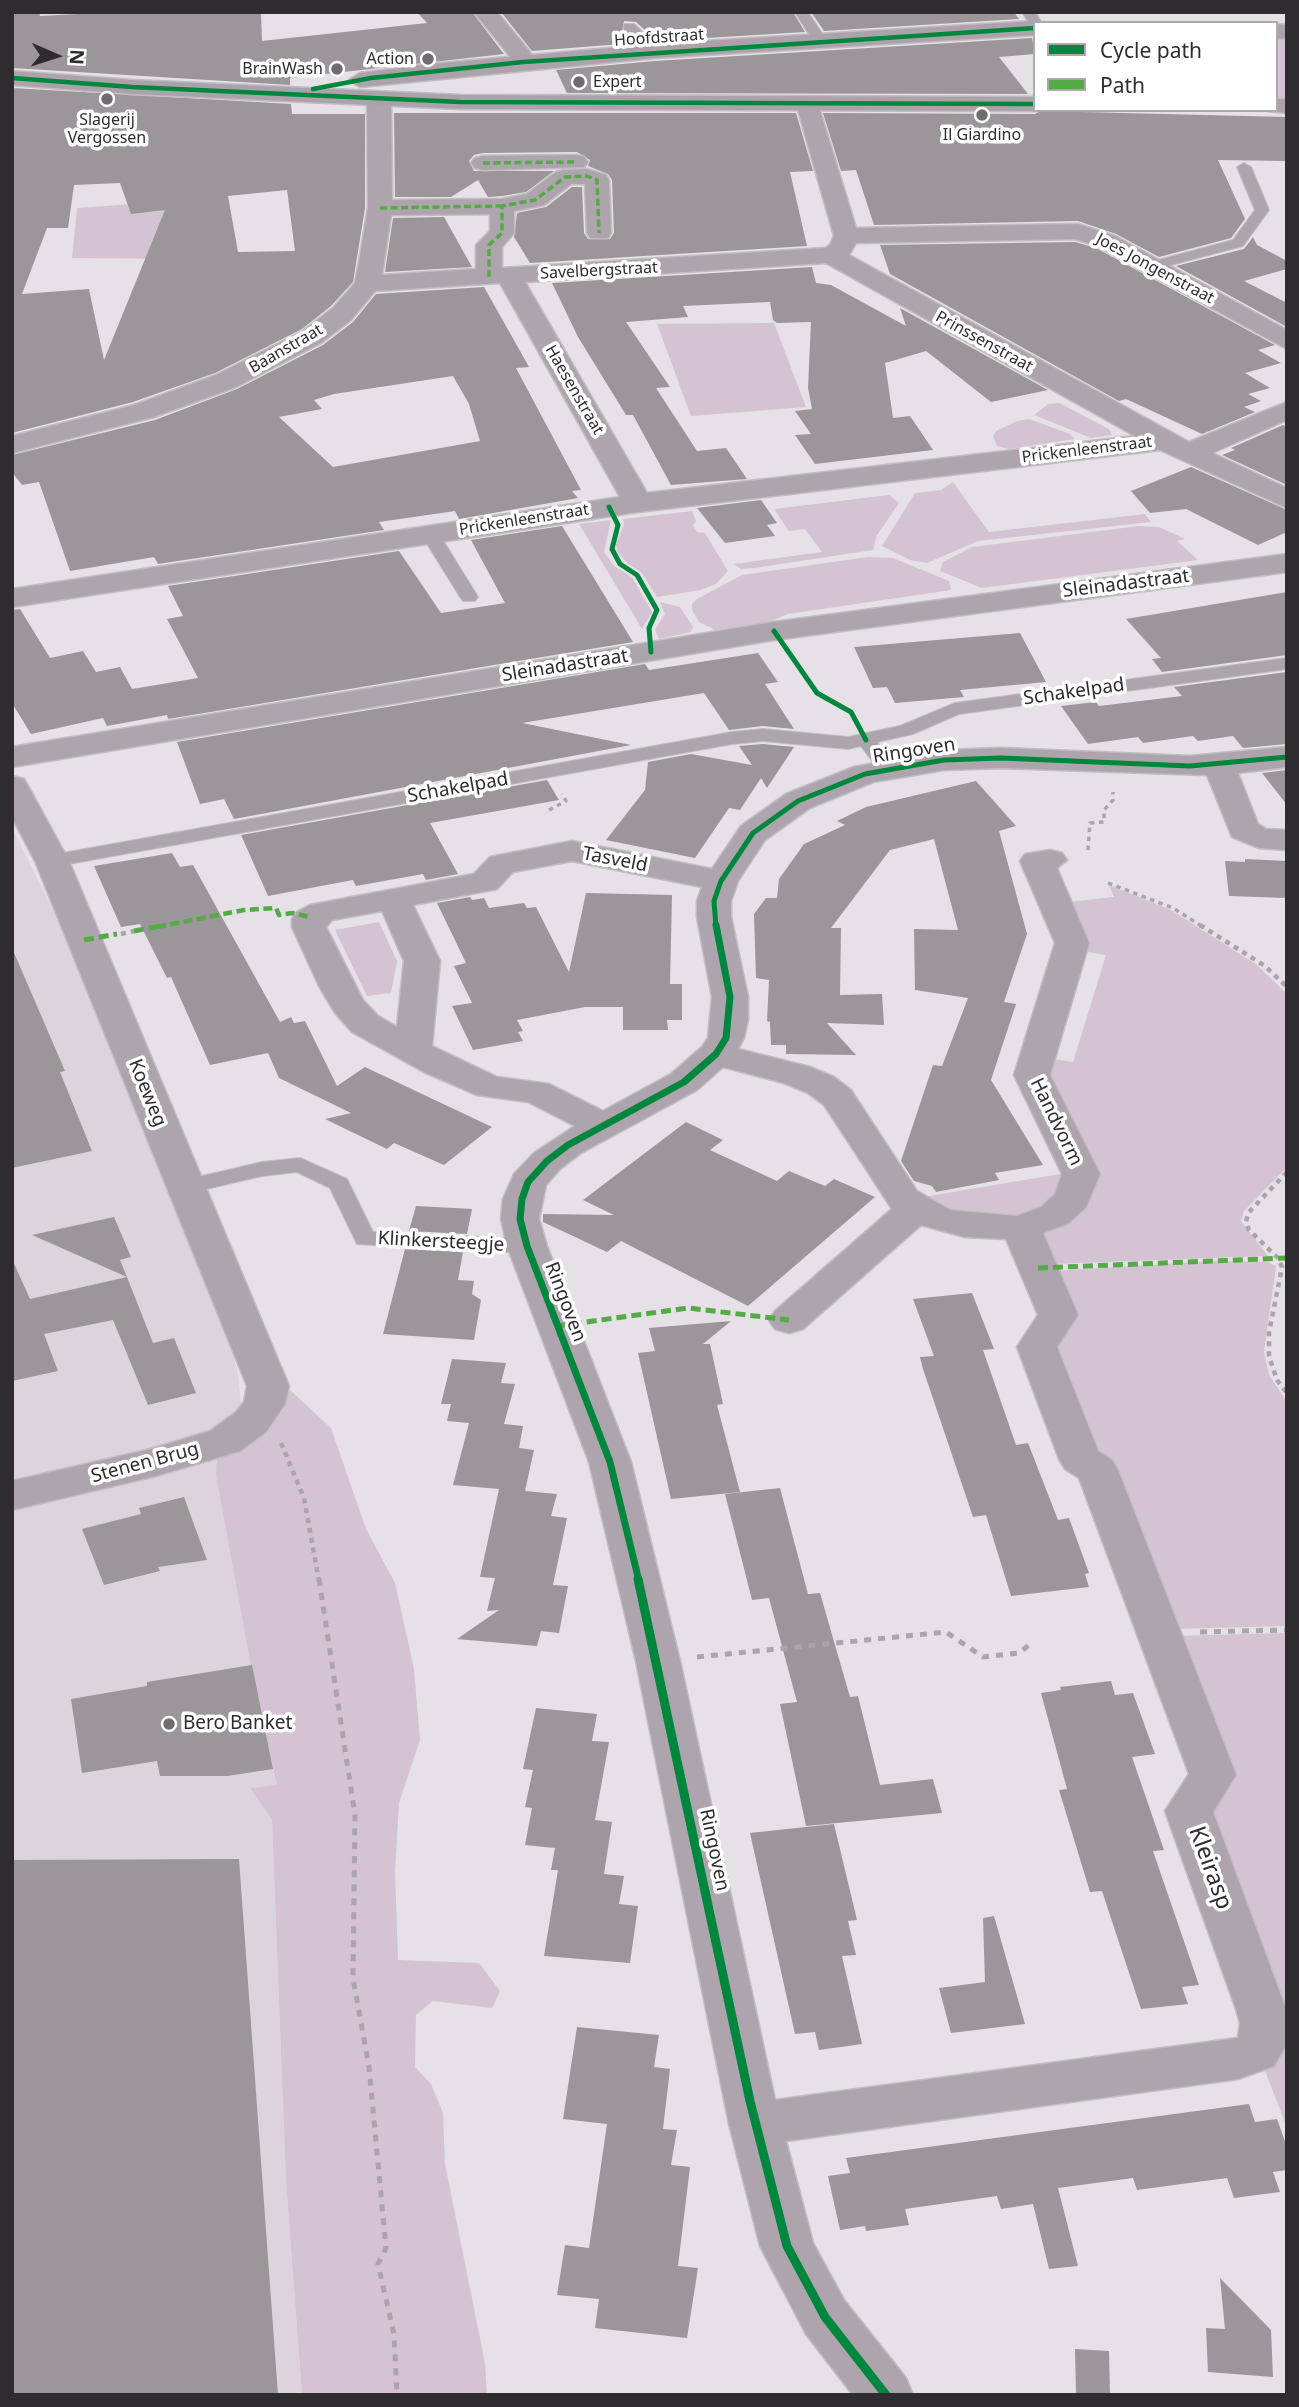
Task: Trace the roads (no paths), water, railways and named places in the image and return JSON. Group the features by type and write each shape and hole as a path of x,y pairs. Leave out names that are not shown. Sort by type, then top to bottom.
{"street":[{"path":"485,12 523,62"},
{"name":"Hoofdstraat","path":"287,93 371,78 523,62 655,51 1033,28"},
{"name":"Hoofdstraat","path":"12,78 379,99 540,103 1033,104"},
{"path":"367,284 380,208 379,99"},
{"path":"807,103 838,246"},
{"path":"483,163 577,163 598,182 599,233"},
{"path":"380,208 502,206 535,200 577,163"},
{"path":"499,277 489,246 502,233 502,206"},
{"name":"Joes Jongenstraat","path":"838,246 1078,231 1106,241 1287,341"},
{"name":"Savelbergstraat","path":"367,284 499,277 838,246"},
{"name":"Prinssenstraat","path":"838,246 1164,441 1287,499"},
{"name":"Haesenstraat","path":"499,277 638,503"},
{"name":"Baanstraat","path":"12,445 144,411 271,360 312,337 332,322 367,284"},
{"path":"1190,452 1287,410"},
{"name":"Prickenleenstraat","path":"12,598 638,503 1164,441"},
{"name":"Sleinadastraat","path":"12,757 774,631 1287,563"},
{"name":"Ringoven","path":"886,2395 825,2317 787,2246 755,2124 658,1661 610,1462 527,1246 520,1219 528,1182 547,1161 603,1125 684,1082 716,1054 726,1038 730,1020 730,997 713,917 714,901 720,881 753,833 788,808 839,784 888,769 972,758 1219,765 1287,757"},
{"path":"1219,765 1244,830 1259,838 1287,840"},
{"name":"Koeweg","path":"12,786 52,861 260,1360 268,1386 264,1404"},
{"name":"Tasveld","path":"603,1125 536,1092 490,1087 436,1064 365,1024 348,1005 309,927 309,919 317,914 485,882 502,864 572,851 720,881"},
{"name":"Handvorm","path":"716,1054 821,1085 838,1098 904,1199 938,1219 965,1225 1021,1228 1055,1215 1072,1199 1081,1174 1032,1075 1031,1067 1072,943 1037,861 1050,860"},
{"path":"393,899 422,961 413,1050"},
{"path":"789,1320 917,1208"},
{"name":"Kleirasp","path":"755,2124 1237,2059 1256,2052 1264,2032 1262,2009 1189,1811 1213,1775 1097,1470 1080,1459 1037,1347 1058,1315 1021,1228"},
{"name":"Stenen Brug","path":"12,1496 156,1462 225,1441 251,1422 264,1404"}],"lane":[{"path":"802,12 800,14 820,41"},
{"path":"629,27 655,51"},
{"path":"1152,267 1238,243 1262,210 1244,167"},
{"path":"430,534 469,597"},
{"name":"Schakelpad","path":"52,861 732,738 763,735 835,743 866,740 906,730 955,709 1287,663"},
{"path":"866,740 888,769"},
{"name":"Klinkersteegje","path":"186,1187 262,1169 300,1165 340,1184 365,1239 527,1246"}],"place":[{"name":"Action","path":"428,59"},
{"name":"BrainWash","path":"337,69"},
{"name":"Expert","path":"579,82"},
{"name":"Slagerij Vergossen","path":"107,99"},
{"name":"Il Giardino","path":"982,115"},
{"name":"Bero Banket","path":"169,1724"}]}
